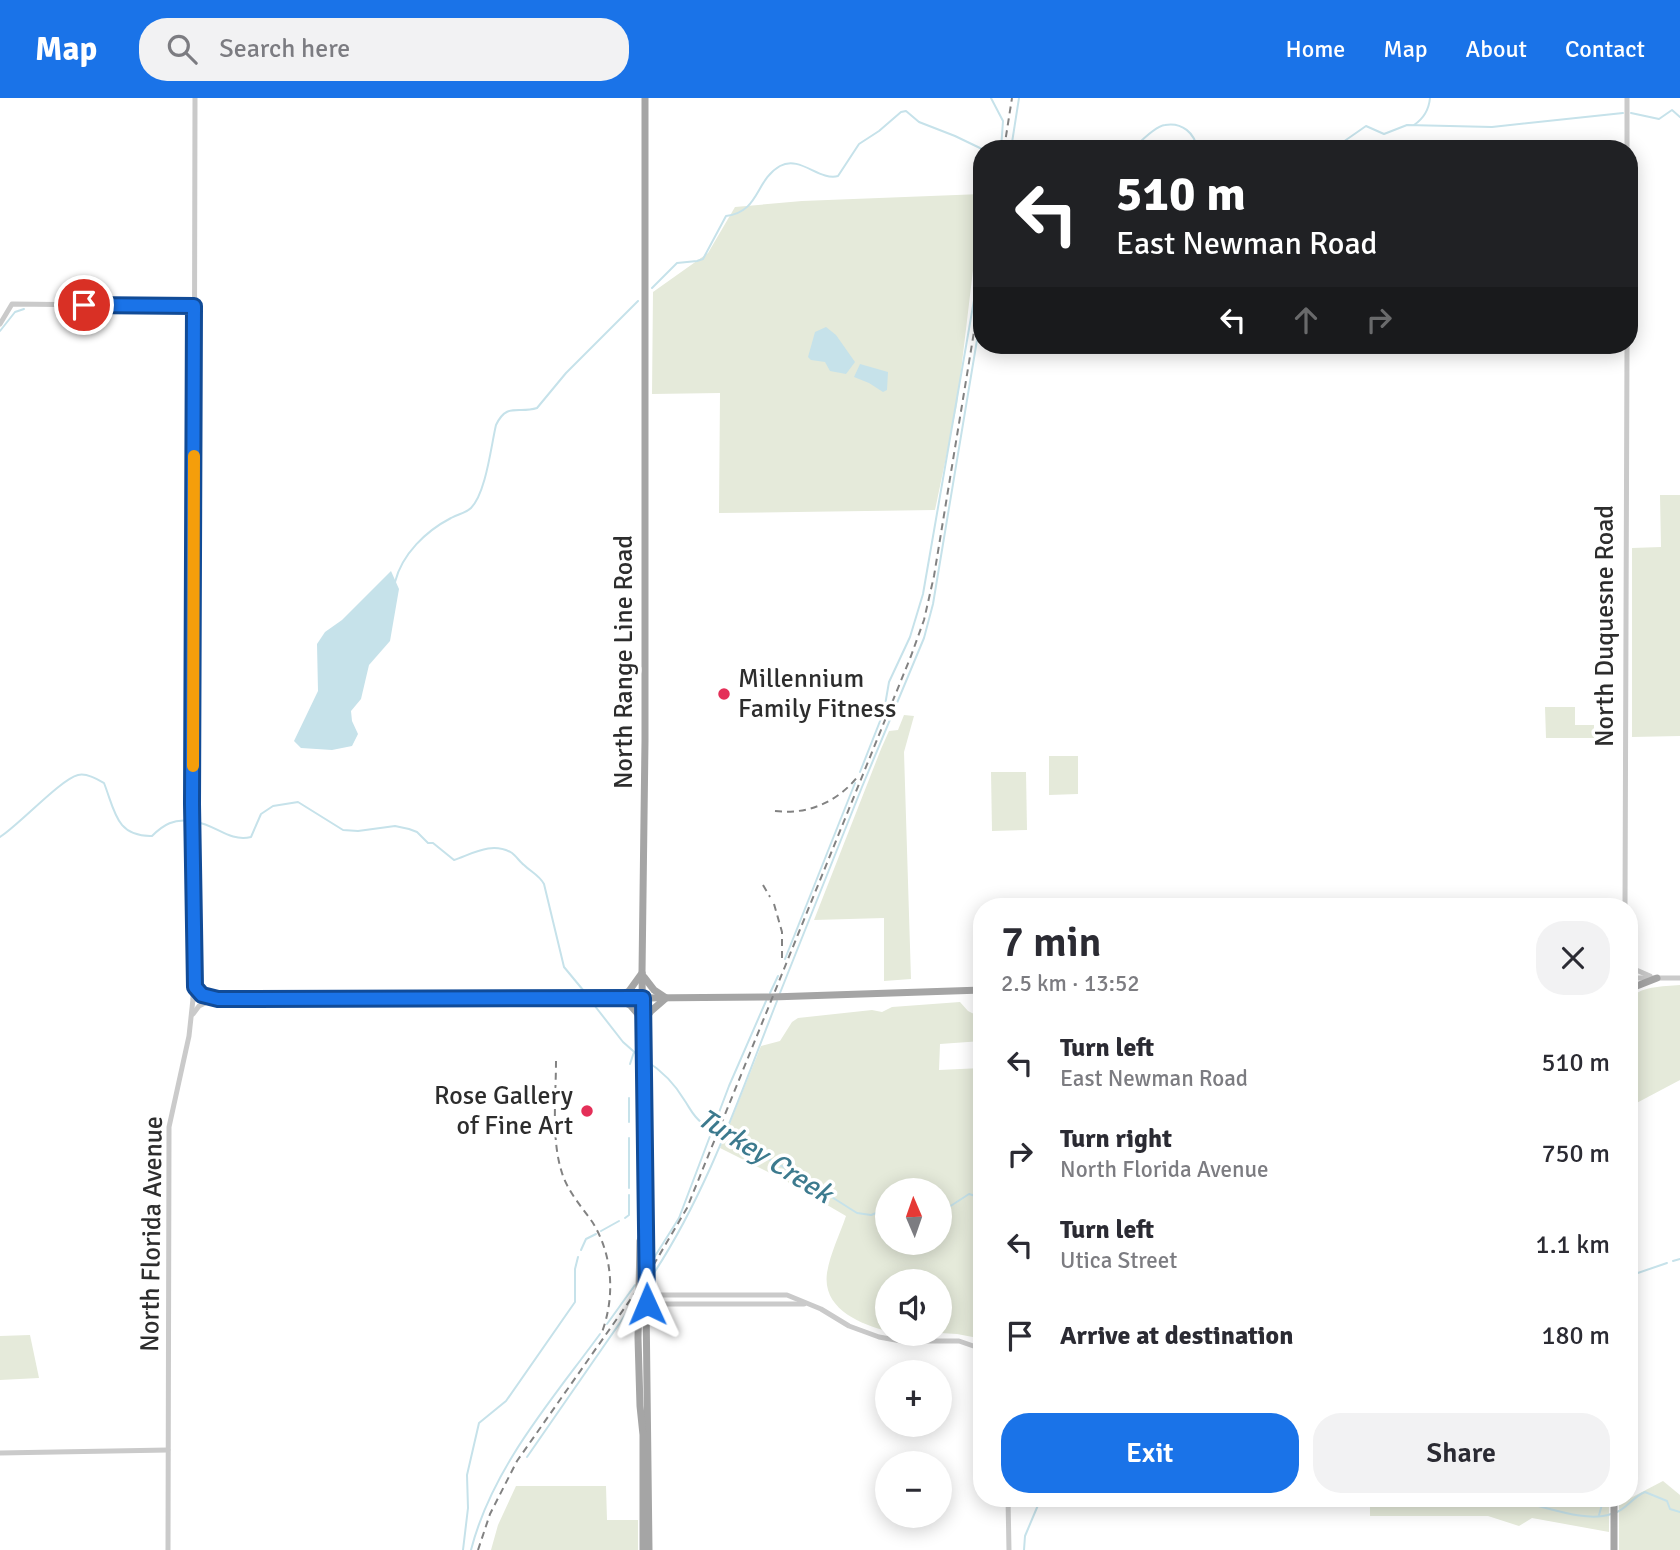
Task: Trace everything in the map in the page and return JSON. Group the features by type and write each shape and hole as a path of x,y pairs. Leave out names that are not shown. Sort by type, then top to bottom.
{"main road":[{"name":"North Range Line Road","path":"645,98 645,740 642,973 645,1226 640,1241 643,1295 640,1406 647,1488"},
{"path":"612,998 629,991 642,973 654,990 666,998"},
{"path":"1638,985 1657,978"},
{"path":"643,998 973,990"},
{"path":"612,998 630,1005 643,1021 651,1010 666,998"},
{"name":"North Range Line Road","path":"643,1304 647,1373 647,1488"},
{"path":"647,1373 650,1365 650,1312 656,1304"},
{"path":"643,1550 647,1488"},
{"path":"647,1488 649,1550"},
{"path":"1614,1507 1614,1550"}],"street":[{"name":"North Florida Avenue","path":"168,1550 169,1127 190,1036 193,999 195,98"},
{"path":"1627,98 1627,140"},
{"path":"0,324 12,304 194,306"},
{"name":"North Duquesne Road","path":"1625,898 1627,354"},
{"path":"1638,971 1657,978"},
{"path":"1638,978 1680,978"},
{"path":"193,982 202,995 218,999"},
{"path":"193,999 643,998"},
{"path":"191,1017 201,1004 218,999"},
{"path":"643,1295 778,1294 797,1298 849,1326 881,1338 901,1341 959,1341 973,1346"},
{"path":"643,1304 807,1304"},
{"path":"0,1453 168,1450"},
{"path":"1008,1507 1009,1550"}],"green space":[{"path":"973,194 973,270 957,405 935,510 719,513 720,393 652,394 653,292 708,253 735,207 802,201"},
{"path":"1660,495 1680,495 1680,736 1632,737 1632,548 1661,547"},
{"path":"1545,707 1575,707 1575,725 1594,725 1594,738 1546,738"},
{"path":"904,715 914,716 904,752 911,979 884,981 884,918 814,920 881,749 889,731 898,730"},
{"path":"1049,756 1078,756 1078,794 1049,795"},
{"path":"991,772 1026,772 1027,830 992,831"},
{"path":"1680,985 1680,1080 1638,1102 1638,993"},
{"path":"960,1002 973,1014 973,1042 940,1044 939,1070 973,1068 973,1337 952,1334 952,1269 875,1269 875,1327 845,1313 830,1296 827,1273 846,1216 786,1181 720,1148 761,1046 780,1041 792,1022 798,1018 872,1010 882,1012 892,1007"},
{"path":"30,1335 39,1378 0,1380 0,1336"},
{"path":"1663,1481 1680,1495 1680,1550 1619,1550 1619,1507 1638,1507 1638,1494"},
{"path":"516,1486 606,1486 607,1520 638,1520 638,1550 491,1550 498,1525"},
{"path":"1370,1507 1609,1507 1609,1532 1532,1518 1519,1526 1488,1516 1370,1516"}],"water":[{"path":"826,327 836,335 855,362 846,374 830,371 825,362 808,357 815,332"},
{"path":"860,364 888,372 887,390 883,392 854,377"},
{"path":"391,571 399,589 390,641 369,665 361,699 351,711 358,734 352,746 332,750 301,748 294,741 318,691 317,644 325,632 342,620"}],"waterway":[{"path":"991,98 1003,121 1002,140"},
{"path":"1012,140 1019,98"},
{"path":"1414,125 1425,113 1430,98"},
{"path":"1631,113 1659,119 1672,110 1680,117"},
{"path":"652,288 677,263 703,259 726,216 745,208 766,179 780,166 795,164 831,177 838,176 859,144 906,111 919,122 973,145"},
{"path":"1346,140 1366,126 1384,134 1407,125 1492,127 1623,113"},
{"path":"1143,140 1165,125 1182,127 1195,140"},
{"path":"395,582 403,562 416,544 442,523 469,510 476,501 484,481 496,425 504,413 537,408 566,373 638,301"},
{"path":"860,772 884,711 889,682 910,637 923,594 973,306"},
{"path":"0,331 15,312 24,309"},
{"path":"780,993 924,638 933,604 975,354"},
{"name":"Turkey Creek","path":"0,837 61,785 78,775 92,777 104,783 119,820 131,832 152,836 169,823 190,821"},
{"path":"785,959 855,783"},
{"name":"Turkey Creek","path":"196,822 236,837 251,837 261,814 273,806 298,802 343,830 358,831 395,826 409,829 454,860 490,848 505,850 514,854 544,884 564,967 588,996"},
{"path":"770,993 778,976"},
{"name":"Turkey Creek","path":"591,1001 623,1042 640,1057"},
{"path":"650,1264 679,1218 729,1086 766,1001"},
{"path":"650,1279 689,1213 705,1178 736,1108 777,1001"},
{"path":"630,1064 634,1052"},
{"name":"Turkey Creek","path":"645,1060 672,1083 702,1123 789,1170 857,1213 875,1214"},
{"path":"629,1098 629,1122"},
{"path":"629,1138 629,1188"},
{"name":"Turkey Creek","path":"952,1205 969,1194 973,1195"},
{"path":"625,1218 629,1215 629,1195"},
{"path":"601,1231 619,1221"},
{"path":"581,1250 586,1239 596,1234"},
{"path":"463,1550 468,1508 467,1475 479,1423 506,1401 575,1302 575,1269 578,1257"},
{"path":"1673,1261 1680,1259"},
{"path":"1638,1273 1667,1263"},
{"path":"607,1324 635,1285"},
{"path":"527,1457 635,1301"},
{"path":"471,1550 493,1491 508,1463 543,1410 600,1334"},
{"name":"Turkey Creek","path":"1638,1496 1645,1492 1667,1501 1670,1509 1680,1512"},
{"path":"1024,1550 1025,1536 1037,1507"},
{"name":"Turkey Creek","path":"1542,1507 1574,1515 1611,1514"},
{"path":"1599,1515 1601,1507"},
{"name":"Turkey Creek","path":"1617,1512 1624,1507"}],"railway":[{"path":"1005,140 1012,98"},
{"path":"478,1550 490,1514 517,1461 647,1276 687,1208 924,620 934,576 973,338"},
{"path":"775,811 799,811 821,805 842,793 859,775"},
{"path":"763,885 770,897"},
{"path":"774,904 782,932 782,961"},
{"path":"556,1061 556,1146 562,1173 600,1236 608,1263 609,1305 602,1332"}],"slow traffic":[{"path":"193,766 194,456"}],"place":[{"name":"Millennium Family Fitness","path":"724,694"},
{"name":"Rose Gallery of Fine Art","path":"587,1111"}],"route":[{"path":"84,305 194,306 192,804 195,987 202,995 218,999 643,998 647,1304"}]}
